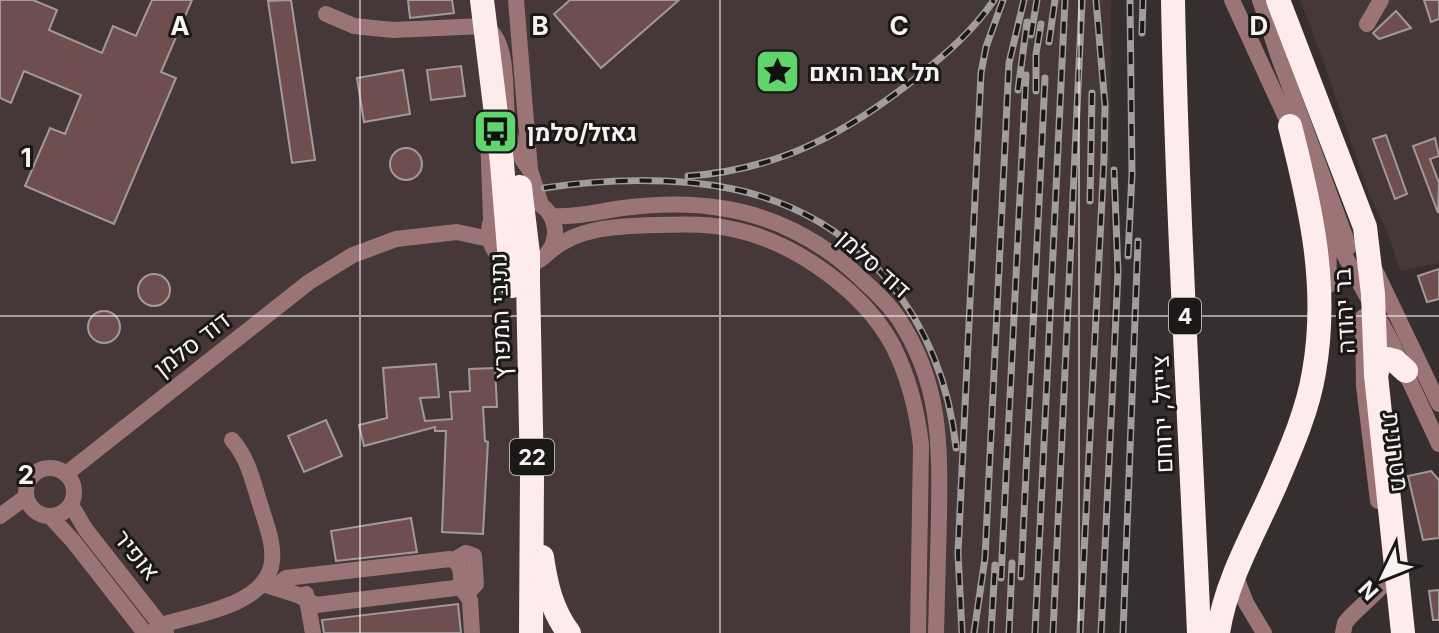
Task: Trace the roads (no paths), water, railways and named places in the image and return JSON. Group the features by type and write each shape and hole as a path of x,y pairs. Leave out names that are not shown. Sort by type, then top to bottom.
{"highway":[{"name":"נתיבי המפרץ","path":"482,0 520,283 532,477 531,633"},
{"name":"נתיבי המפרץ","path":"496,0 528,254 520,283 517,633"},
{"name":"צייזל, ירוחם","path":"1173,0 1176,179 1187,338 1199,633"},
{"name":"בר יהודה","path":"1278,0 1365,227 1386,462 1392,577 1403,633"},
{"path":"1218,633 1232,580 1288,455 1314,373 1321,286 1314,223 1290,126"},
{"path":"1376,375 1379,365 1387,359 1395,361 1406,371"},
{"path":"532,477 542,561 551,600 569,633"},
{"path":"551,600 577,633"}],"street":[{"path":"326,14 354,26 393,30 484,26 492,31 500,43 509,132 517,153 530,170 555,236 547,254 539,260 519,265 500,257 489,239 491,218 484,26 482,0"},
{"path":"516,0 530,170"},
{"path":"1232,0 1290,126 1327,223 1369,287 1439,444"},
{"name":"מטרונית","path":"1260,0 1344,232 1439,426"},
{"path":"1367,24 1381,0"},
{"name":"מטרונית","path":"1273,35 1289,63 1347,210 1369,287 1439,404"},
{"name":"מטרונית","path":"1308,397 1319,375 1329,278 1324,186 1319,164"},
{"path":"491,218 496,209 513,199 532,200 546,210"},
{"name":"דוד סלמן","path":"546,210 566,217 629,207 698,205 744,212 792,230 827,250 896,315 929,383 940,444 936,633"},
{"name":"דוד סלמן","path":"547,254 569,237 584,232 630,226 718,226 784,246 836,281 860,304 893,346 911,389 918,416 921,445 918,633"},
{"path":"1365,227 1439,390"},
{"name":"דוד סלמן","path":"66,474 309,282 353,255 396,239 412,237 457,232 489,239"},
{"name":"מטרונית","path":"1369,287 1362,360 1364,396 1392,577 1394,633"},
{"path":"232,440 244,453 271,540 270,586"},
{"path":"1386,462 1395,489 1415,633"},
{"path":"52,467 66,474 74,485 71,505 65,511 50,516 34,511 26,497 27,482 37,471 52,467"},
{"path":"0,516 26,497"},
{"name":"אופיר","path":"71,505 160,630"},
{"name":"אופיר","path":"50,516 145,633"},
{"path":"1224,633 1246,550"},
{"path":"160,630 246,599 286,578 454,560 461,573 472,633"},
{"path":"303,576 313,633"},
{"path":"1343,633 1345,623 1351,616 1392,577"},
{"path":"1238,582 1246,603 1264,633"},
{"path":"270,586 316,605 464,590"}],"railway":[{"path":"688,176 752,166 781,157 837,132 890,98 937,60 968,32 994,0"},
{"path":"962,633 958,553 981,73 986,47 1003,0"},
{"path":"974,633 985,558 1009,63 1024,0"},
{"path":"1031,35 1037,0"},
{"path":"1049,42 1055,0"},
{"path":"1035,633 1065,0"},
{"path":"1053,633 1082,0"},
{"path":"1080,633 1104,159 1105,105 1096,0"},
{"path":"1128,256 1132,174 1130,0"},
{"path":"1142,33 1143,0"},
{"path":"1018,90 1027,22"},
{"path":"1036,91 1036,54 1041,24"},
{"path":"1001,578 1026,75"},
{"path":"1021,577 1045,78"},
{"path":"1090,201 1092,93"},
{"path":"1101,633 1118,272 1114,170"},
{"path":"544,188 638,181 710,185 779,203 820,223 857,249 888,281 914,317 934,357 948,401 956,448"},
{"path":"1123,633 1138,241"},
{"path":"1009,633 1012,563"},
{"path":"991,633 995,565"}],"place":[{"name":"תל אבו הואם","path":"778,72"},
{"name":"גאזל/סלמן","path":"496,132"}]}
